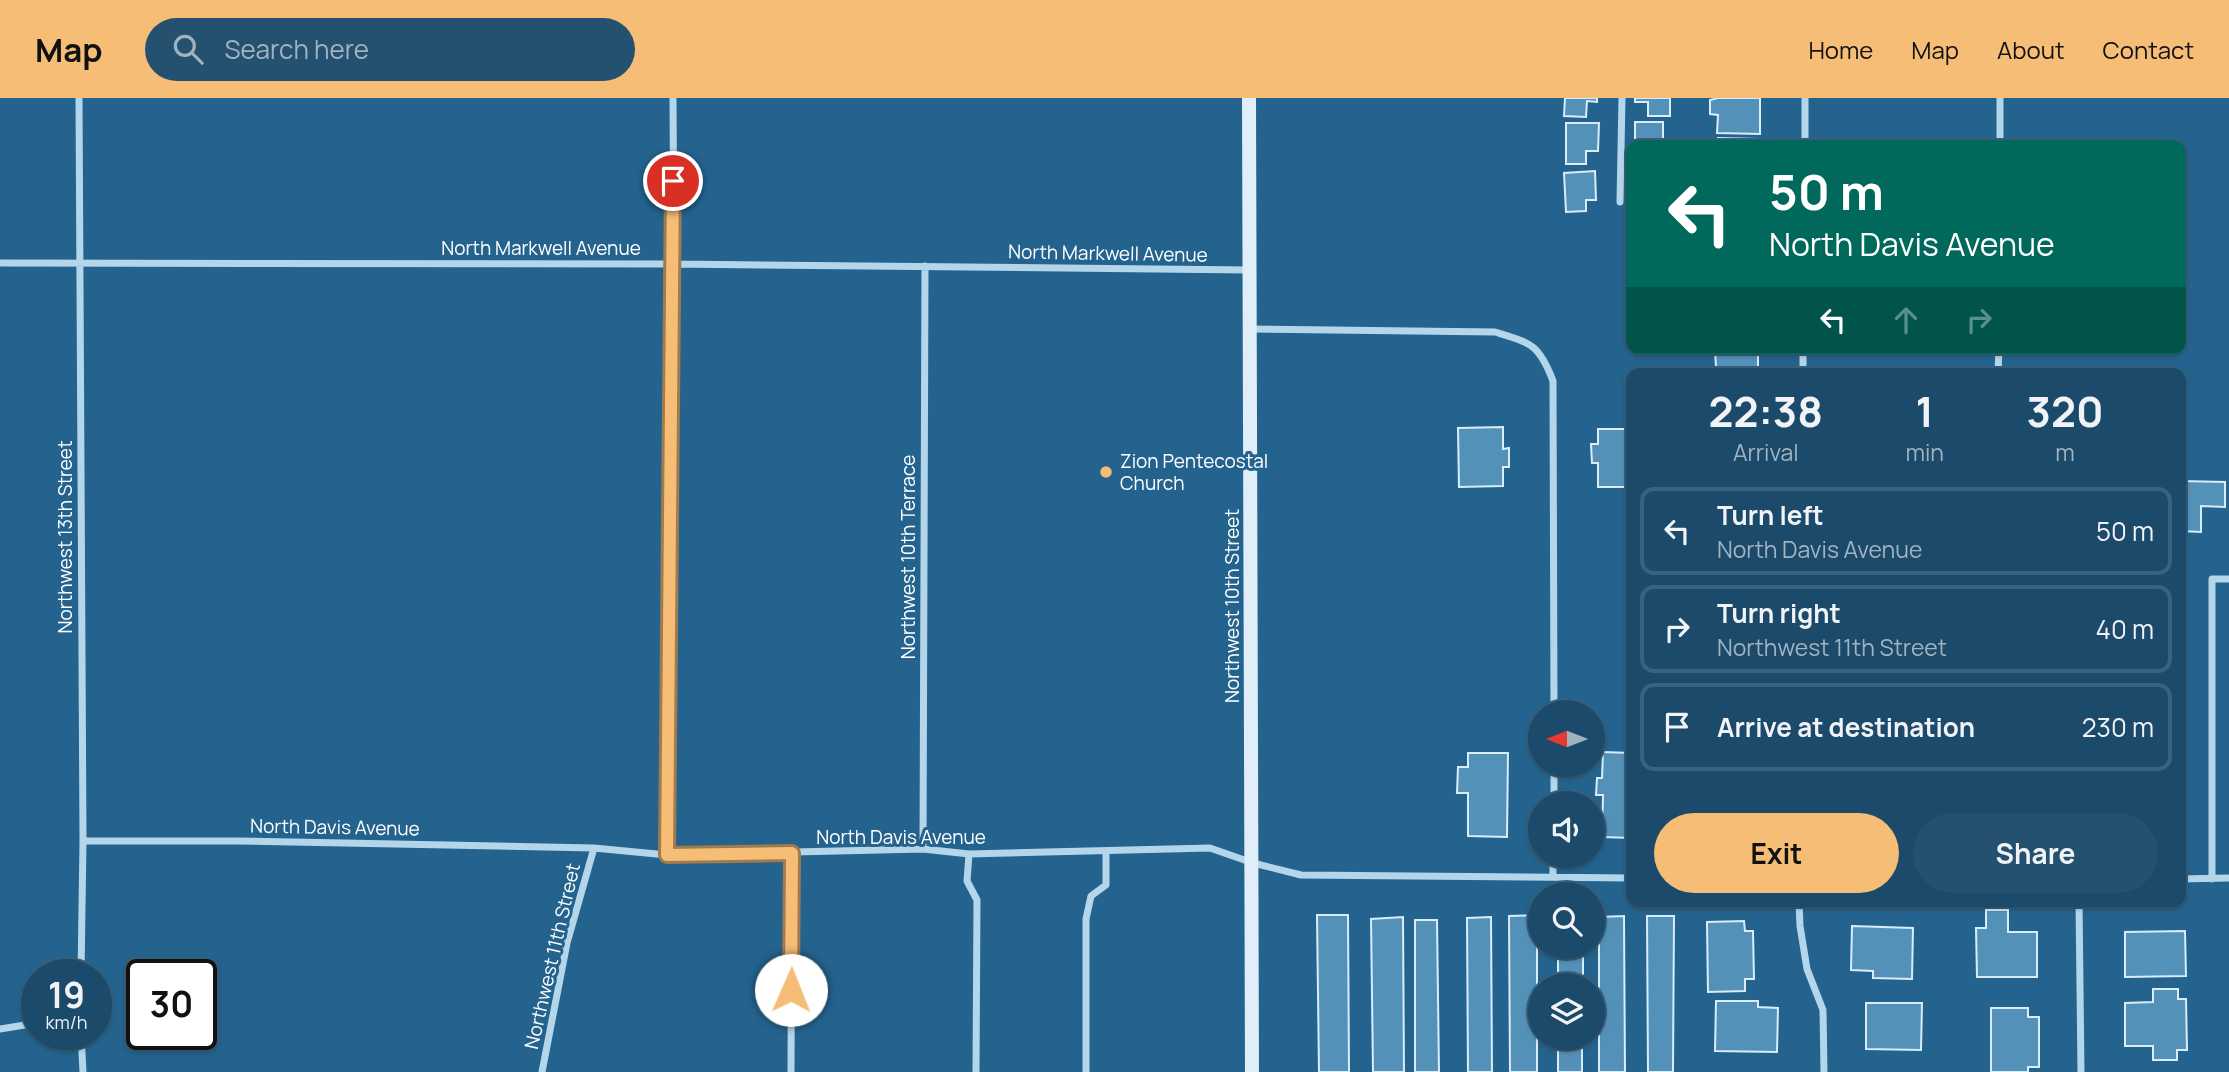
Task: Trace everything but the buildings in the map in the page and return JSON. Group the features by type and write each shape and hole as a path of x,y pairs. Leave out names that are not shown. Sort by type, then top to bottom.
{"main road":[{"name":"Northwest 10th Street","path":"1249,98 1252,1072"}],"street":[{"name":"Northwest 13th Street","path":"79,98 81,959"},
{"path":"667,855 674,264 673,98"},
{"path":"1620,202 1622,98"},
{"path":"1805,98 1805,140"},
{"path":"2000,98 2000,140"},
{"name":"North Markwell Avenue","path":"0,263 674,264 1249,271"},
{"name":"Northwest 10th Terrace","path":"923,849 925,266"},
{"path":"1249,329 1495,332 1528,342 1545,359 1553,381 1554,700"},
{"path":"2212,879 2212,579 2229,579"},
{"name":"North Davis Avenue","path":"83,841 239,841 594,848 667,855 923,849 969,854 1210,848 1253,863 1301,875 1626,878"},
{"name":"Northwest 11th Street","path":"542,1072 567,943 594,848"},
{"path":"1086,1072 1086,919 1091,896 1106,885 1106,851"},
{"path":"790,1072 792,853"},
{"path":"969,854 967,881 977,900 976,1072"},
{"path":"1553,868 1553,877"},
{"path":"2186,879 2229,878"},
{"path":"1799,907 1807,969 1823,1010 1824,1072"},
{"path":"2079,907 2081,1072"},
{"path":"0,1029 21,1026"},
{"path":"82,1050 83,1072"}],"place":[{"name":"Zion Pentecostal Church","path":"1106,472"}],"route":[{"path":"673,181 667,855 792,853 791,990"}]}
